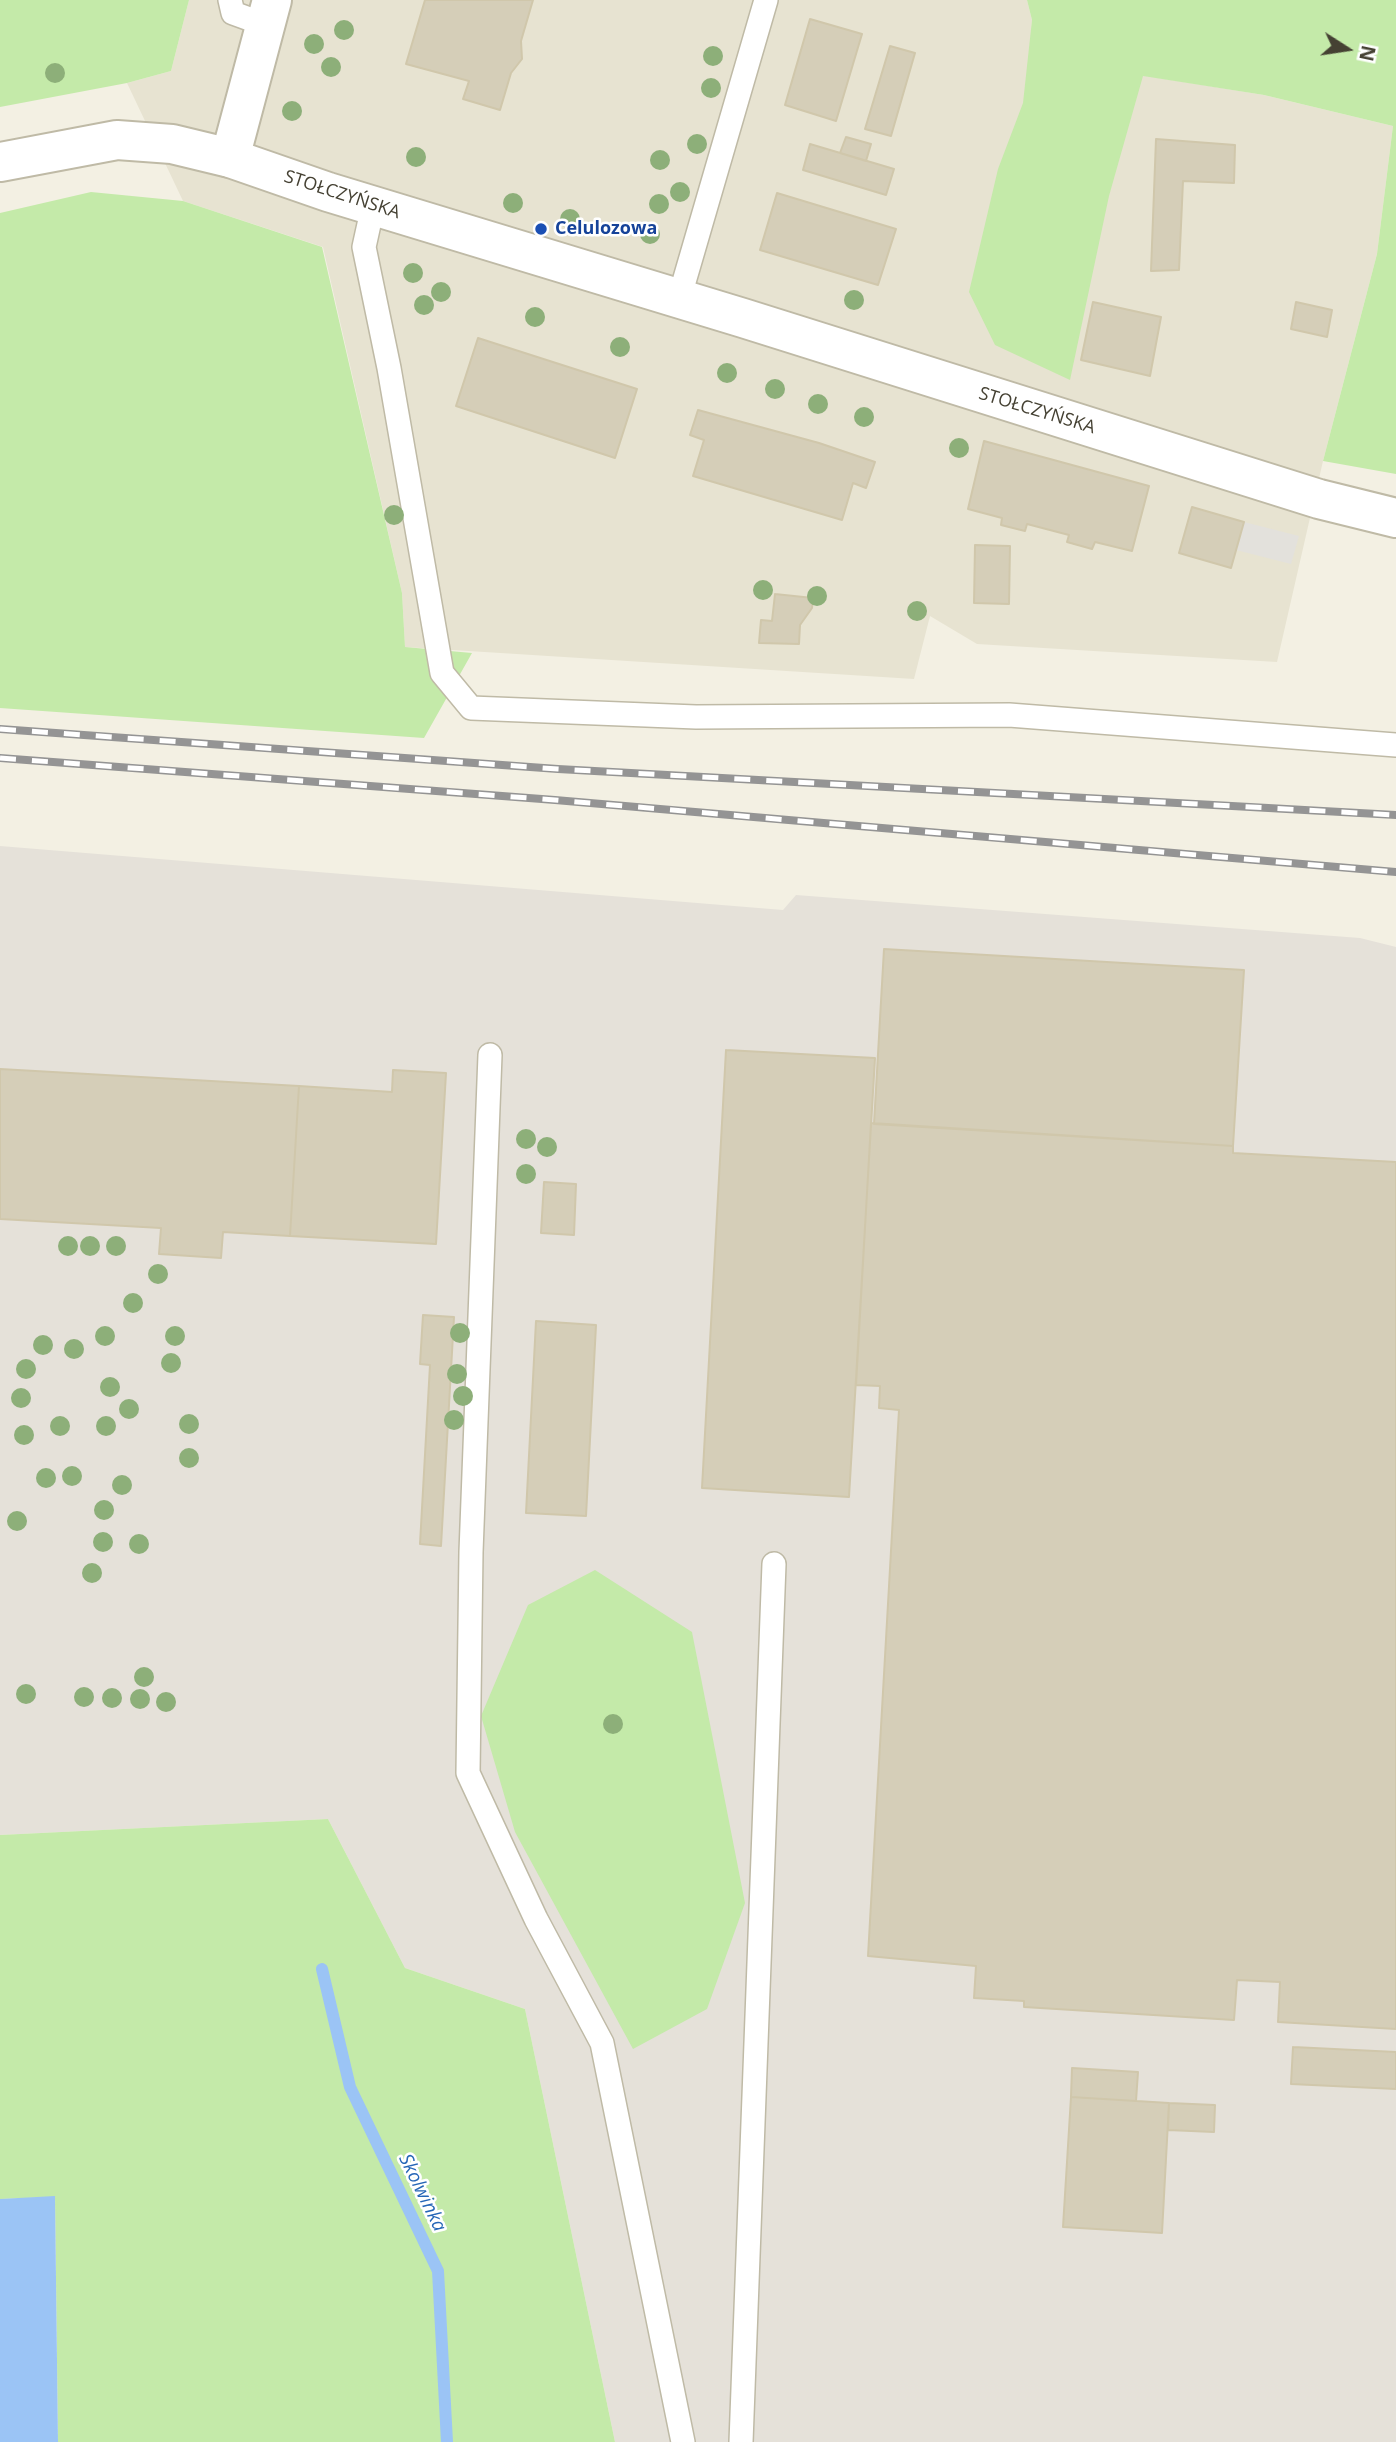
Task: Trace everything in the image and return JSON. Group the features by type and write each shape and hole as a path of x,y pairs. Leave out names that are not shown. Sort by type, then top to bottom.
{"street":[{"path":"230,158 269,12"},
{"name":"STOŁCZYŃSKA","path":"0,162 117,140 172,144 230,158 373,206 1319,499 1396,518"}],"lane":[{"path":"230,0 233,13 269,12"},
{"path":"679,299 766,0"},
{"path":"373,206 364,247 389,368 442,673 471,708 696,717 1009,715 1396,745"},
{"path":"490,1055 471,1552 468,1773 536,1919 602,2043 682,2442"},
{"path":"741,2442 774,1564"}],"shaded area":[{"path":"189,0 1027,0 1032,20 1030,57 1264,95 1393,126 1377,254 1323,461 1277,662 977,644 930,616 914,679 405,647 402,593 323,247 183,201 127,83 171,71"},
{"path":"1244,522 1299,536 1291,564 1236,550"},
{"path":"0,846 783,910 796,895 1360,938 1396,947 1396,2442 615,2442 525,2009 405,1968 328,1819 0,1835"}],"green space":[{"path":"0,0 189,0 171,71 127,83 0,107"},
{"path":"1027,0 1396,0 1396,474 1323,461 1377,254 1393,126 1264,95 1143,76 1109,196 1070,380 995,345 969,292 998,169 1023,103 1032,20"},
{"path":"91,192 183,201 322,247 402,593 405,647 472,653 424,738 0,708 0,213"},
{"path":"595,1570 692,1632 745,1903 707,2009 633,2049 515,1832 481,1716 528,1605"},
{"path":"328,1819 405,1968 525,2009 615,2442 58,2442 55,2197 0,2199 0,1835"}],"water":[{"path":"55,2196 58,2442 0,2442 0,2199"}],"building":[{"path":"425,0 533,0 521,41 522,59 511,73 500,110 463,99 469,81 406,64"},
{"path":"810,19 862,34 836,121 785,105"},
{"path":"890,46 915,53 891,136 865,129"},
{"path":"846,137 871,144 866,161 840,153"},
{"path":"1156,139 1235,145 1234,183 1183,181 1179,270 1151,271"},
{"path":"810,144 894,169 886,195 803,170"},
{"path":"777,193 896,229 878,285 760,250"},
{"path":"1093,302 1161,317 1150,376 1081,360"},
{"path":"1296,302 1332,310 1327,337 1291,329"},
{"path":"478,338 637,389 615,458 456,406"},
{"path":"698,410 819,443 875,462 866,488 853,483 842,520 693,476 704,440 690,435"},
{"path":"984,441 1149,486 1132,551 1095,542 1092,549 1067,542 1069,535 1027,524 1025,531 1001,525 1002,518 968,509"},
{"path":"1192,507 1244,522 1231,568 1179,553"},
{"path":"975,545 1010,546 1009,604 974,603"},
{"path":"775,594 813,598 812,608 800,625 799,644 759,643 761,620 772,621"},
{"path":"884,949 1244,970 1233,1146 874,1124"},
{"path":"726,1050 875,1058 849,1497 702,1488"},
{"path":"0,1069 299,1086 290,1236 223,1232 221,1258 159,1254 161,1228 0,1219"},
{"path":"393,1070 446,1073 436,1244 290,1236 299,1086 392,1092"},
{"path":"871,1123 1233,1146 1233,1153 1396,1162 1396,2029 1278,2022 1280,1982 1237,1980 1234,2020 1024,2007 1024,2001 974,1998 976,1966 868,1956 899,1410 879,1408 880,1386 856,1385"},
{"path":"544,1182 576,1184 574,1235 541,1233"},
{"path":"423,1315 454,1317 441,1546 420,1544 430,1365 420,1364"},
{"path":"536,1321 596,1325 586,1516 526,1513"},
{"path":"1293,2047 1396,2052 1396,2089 1291,2084"},
{"path":"1072,2068 1138,2072 1136,2101 1071,2097"},
{"path":"1071,2097 1169,2103 1162,2233 1063,2227"},
{"path":"1169,2103 1215,2105 1214,2132 1168,2130"}],"waterway":[{"name":"Skolwinka","path":"322,1969 350,2087 438,2271 447,2442"}],"railway":[{"path":"0,729 558,769 1396,815"},
{"path":"0,758 555,800 1396,872"}],"place":[{"name":"Celulozowa","path":"541,229"}]}
